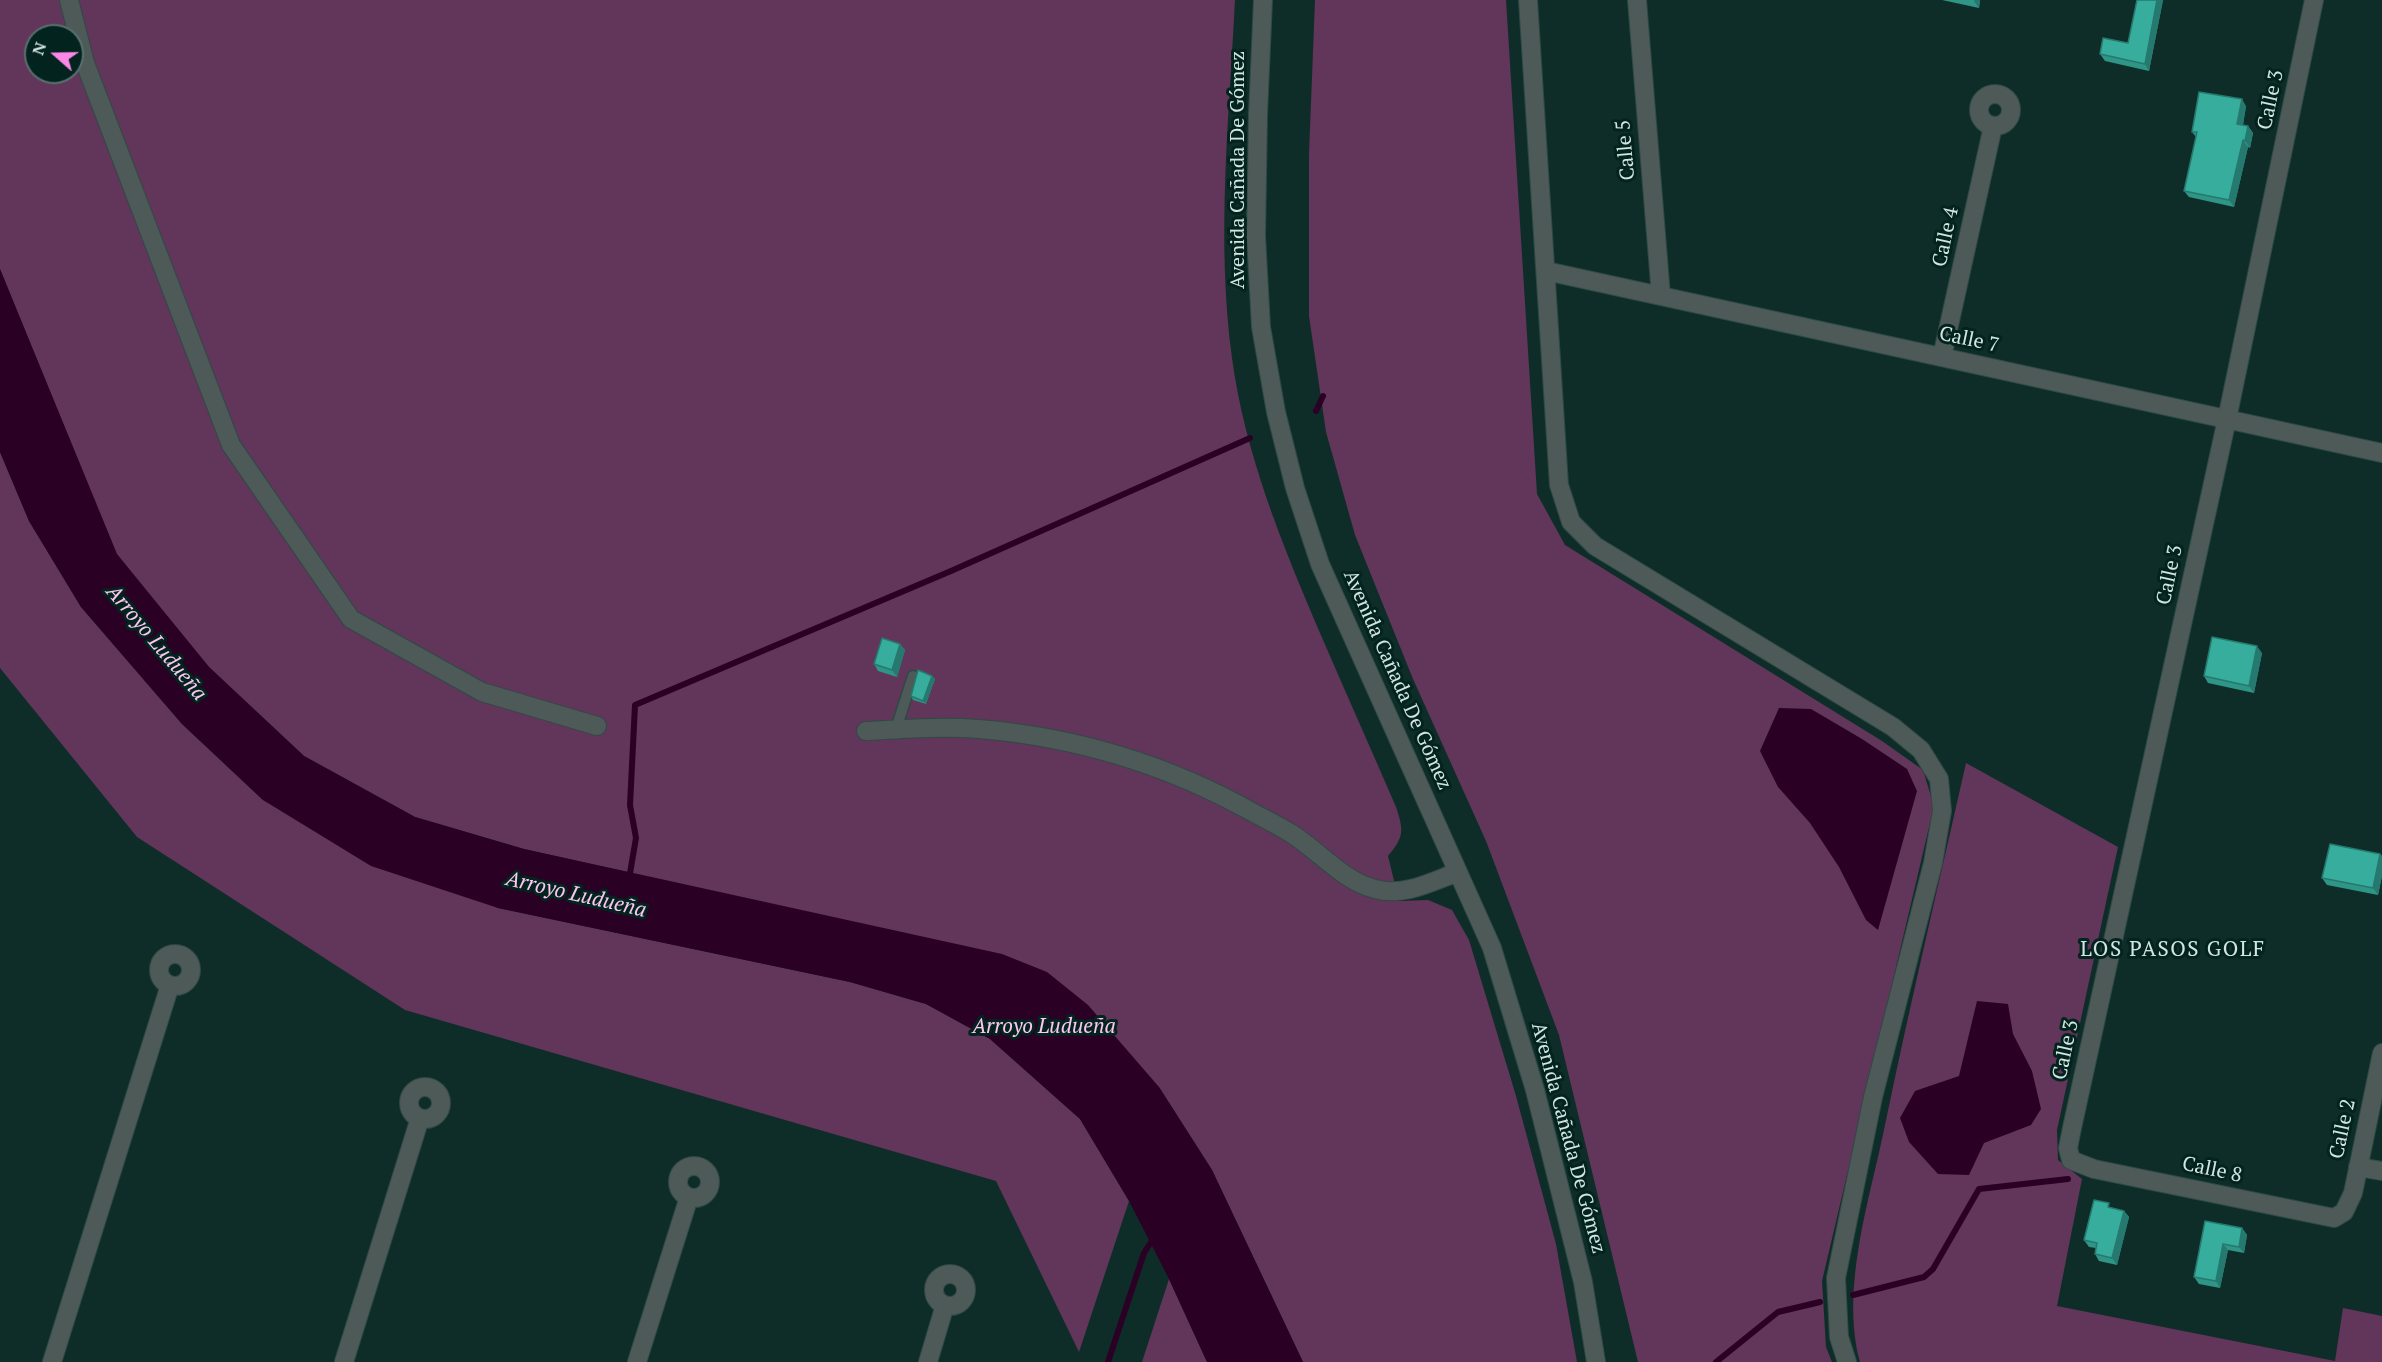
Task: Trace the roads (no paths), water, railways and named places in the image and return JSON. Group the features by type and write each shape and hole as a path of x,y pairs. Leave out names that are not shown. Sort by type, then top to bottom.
{"street":[{"path":"69,0 85,63 231,445 351,619 482,692 597,726"},
{"name":"Avenida Cañada De Gómez","path":"1263,0 1256,236 1261,327 1276,412 1295,488 1320,564 1492,948 1535,1090 1583,1282 1596,1362"},
{"path":"1528,0 1559,485 1571,522 1595,546 1893,727 1921,750 1939,779 1942,811 1933,862 1873,1097 1836,1278 1839,1337 1847,1362"},
{"name":"Calle 5","path":"1637,0 1661,296"},
{"name":"Calle 3","path":"2071,1160 2068,1148 2072,1128 2227,419 2314,0"},
{"name":"Calle 4","path":"1942,357 1993,126"},
{"name":"Calle 7","path":"1546,271 2382,453"},
{"path":"866,731 936,728 1047,737 1117,754 1186,780 1292,834 1351,878 1375,889 1406,891 1458,872"},
{"path":"52,1362 170,985"},
{"name":"Calle 2","path":"2344,1212 2353,1193 2382,1053"},
{"path":"344,1362 420,1118"},
{"name":"Calle 8","path":"2071,1160 2094,1169 2321,1216 2334,1218 2344,1212"},
{"path":"2358,1167 2382,1171"},
{"path":"637,1362 689,1197"},
{"path":"927,1362 945,1305"}],"lane":[{"path":"896,729 913,676"}],"water":[{"name":"Arroyo Ludueña","path":"0,269 117,554 209,667 304,756 415,817 524,849 1002,954 1047,972 1088,1005 1159,1087 1212,1170 1303,1362 1207,1362 1169,1279 1129,1201 1080,1119 990,1039 926,1004 850,982 498,908 371,866 263,800 182,724 81,607 29,521 0,452"},
{"path":"1779,708 1811,709 1862,739 1907,769 1917,791 1878,930 1866,920 1839,867 1810,823 1778,787 1760,751"},
{"path":"1977,1001 2008,1004 2013,1034 2032,1071 2041,1109 2031,1125 1984,1143 1969,1175 1938,1174 1909,1142 1900,1118 1915,1091 1959,1076"}],"waterway":[{"path":"1316,411 1323,396"},
{"path":"629,879 636,838 630,805 635,705 951,571 1250,438"},
{"path":"1853,1295 1924,1277 1933,1269 1979,1189 2068,1179"},
{"path":"1108,1362 1144,1253 1153,1239"},
{"path":"1716,1362 1778,1312 1820,1302"}],"district":[{"name":"LOS PASOS GOLF","path":"2173,950"}]}
